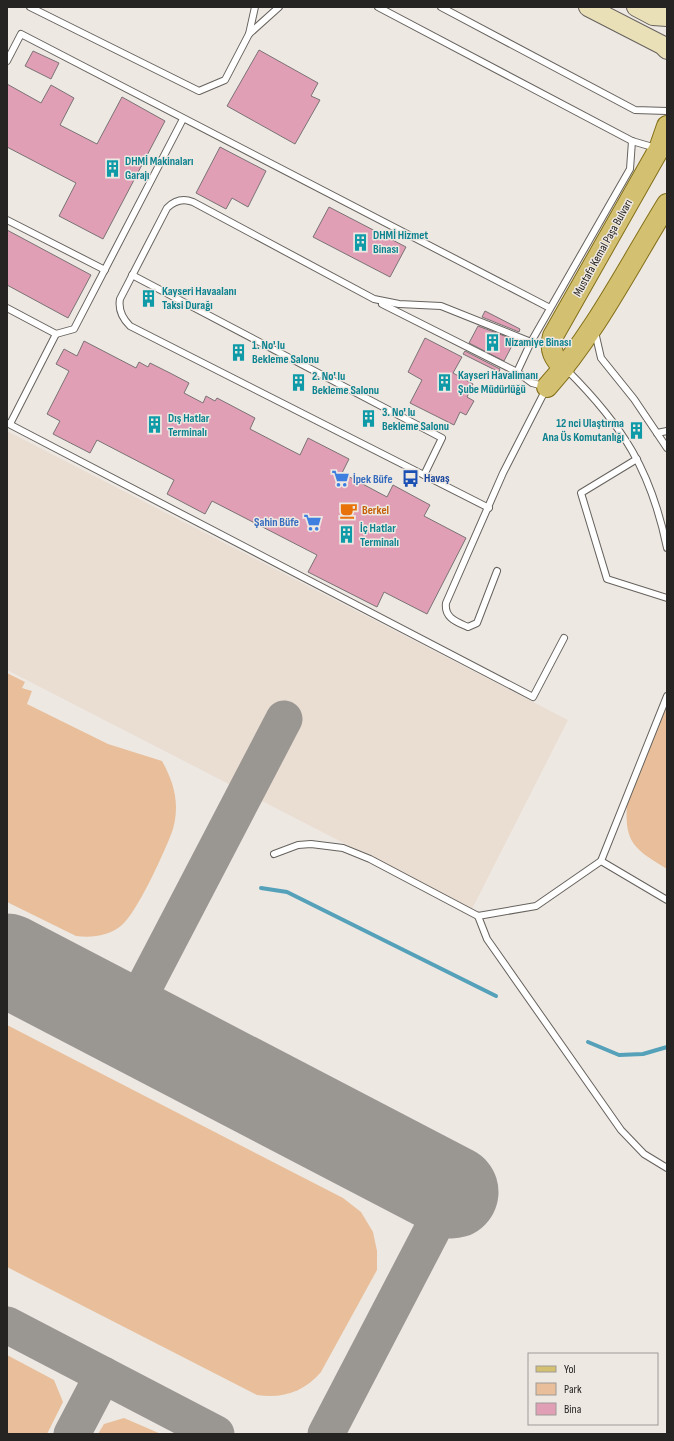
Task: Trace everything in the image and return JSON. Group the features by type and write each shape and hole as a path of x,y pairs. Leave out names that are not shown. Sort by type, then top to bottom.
{"main road":[{"path":"588,7 662,45 667,50"},
{"path":"636,7 653,16 667,17"},
{"name":"Mustafa Kemal Paşa Bulvarı","path":"564,368 554,358 552,352 553,336 663,150 667,126"},
{"path":"547,387 564,368 593,325 667,204"}],"lane":[{"path":"30,7 200,91 225,80 249,34 255,7"},
{"path":"249,34 280,7"},
{"path":"378,7 632,141 663,150"},
{"path":"440,7 635,110 667,111"},
{"path":"7,60 20,34 550,308"},
{"path":"7,308 56,334 74,329 183,119"},
{"path":"517,372 530,342 630,169 632,141"},
{"path":"489,508 130,326 122,316 119,304 122,294 167,208 174,202 184,199 193,202 374,299 517,372 532,383 547,387 503,473 489,508 446,603 446,611 451,618 468,628 477,623 497,571"},
{"path":"7,220 105,270"},
{"path":"132,275 442,438 424,475"},
{"path":"374,299 399,304 441,306 530,342"},
{"path":"593,325 601,358 634,399 667,448"},
{"path":"56,334 8,424 533,697 564,638"},
{"path":"564,368 610,416 637,459 652,491 667,548"},
{"path":"657,432 667,431"},
{"path":"637,459 581,493 608,579 667,598"},
{"path":"274,854 286,849 311,844 322,844 343,848 376,862 478,916 536,906 601,861 667,696"},
{"path":"601,861 667,900"},
{"path":"478,916 487,939 621,1130 644,1154 667,1168"}],"shaded area":[{"path":"7,431 568,720 472,909 7,670"}],"green space":[{"path":"7,673 25,682 22,688 32,691 27,704 108,744 162,761 168,772 174,789 176,807 176,815 171,834 135,909 122,925 112,932 88,937 76,936 7,902"},
{"path":"667,700 667,869 639,850 634,844 627,828 627,803"},
{"path":"7,1025 343,1198 361,1212 373,1232 377,1251 377,1270 321,1372 307,1385 284,1395 257,1395 7,1267"},
{"path":"7,1355 54,1380 63,1402 47,1434 7,1434"},
{"path":"124,1418 161,1434 98,1434 104,1424"}],"building":[{"path":"259,50 318,83 311,96 320,100 295,144 227,106"},
{"path":"33,51 59,63 51,79 25,66"},
{"path":"7,84 41,103 51,85 74,98 60,125 97,144 122,97 165,121 103,239 59,216 76,183 7,147"},
{"path":"220,147 266,171 248,207 232,198 226,209 196,193"},
{"name":"DHMİ Hizmet Binası","path":"329,207 406,247 390,277 313,237"},
{"path":"7,230 91,275 68,318 7,285"},
{"path":"485,311 520,329 519,332 482,317"},
{"path":"478,326 515,340 504,361 469,343"},
{"name":"Kayseri Havalimanı Şube Müdürlüğü","path":"425,338 462,357 453,373 473,384 467,397 474,401 466,415 460,412 454,425 410,403 422,380 408,372"},
{"path":"84,341 136,368 139,362 148,367 150,363 189,383 184,393 203,403 206,396 215,401 217,398 255,418 250,429 300,455 308,438 349,459 342,473 387,497 393,485 430,505 424,516 466,538 427,614 384,592 377,607 308,572 317,555 212,501 205,514 167,494 174,480 97,440 90,453 53,434 60,421 47,414 69,371 56,364 64,349 77,356"},
{"path":"465,351 500,369 499,372 463,354"}],"waterway":[{"path":"261,888 287,892 496,996"},
{"path":"588,1042 619,1055 643,1054 667,1047"}],"taxiway":[{"path":"126,1022 284,719"},
{"path":"326,1434 452,1192"},
{"path":"7,1325 216,1434"},
{"path":"72,1434 103,1375"}],"runway":[{"path":"7,960 452,1192"}],"place":[{"name":"DHMİ Makinaları Garajı","path":"112,168"},
{"name":"DHMİ Hizmet Binası","path":"360,242"},
{"name":"Kayseri Havaalanı Taksi Durağı","path":"149,298"},
{"name":"Nizamiye Binası","path":"492,342"},
{"name":"1. No' lu Bekleme Salonu","path":"239,352"},
{"name":"Kayseri Havalimanı Şube Müdürlüğü","path":"445,382"},
{"name":"2. No' lu Bekleme Salonu","path":"299,383"},
{"name":"3. No' lu Bekleme Salonu","path":"369,419"},
{"name":"Dış Hatlar Terminalı","path":"155,425"},
{"name":"12 nci Ulaştırma Ana Üs Komutanlığı","path":"637,430"},
{"name":"Havaş","path":"411,478"},
{"name":"İpek Büfe","path":"340,479"},
{"name":"Berkel","path":"349,510"},
{"name":"Şahin Büfe","path":"312,522"},
{"name":"İç Hatlar Terminalı","path":"347,535"}]}
